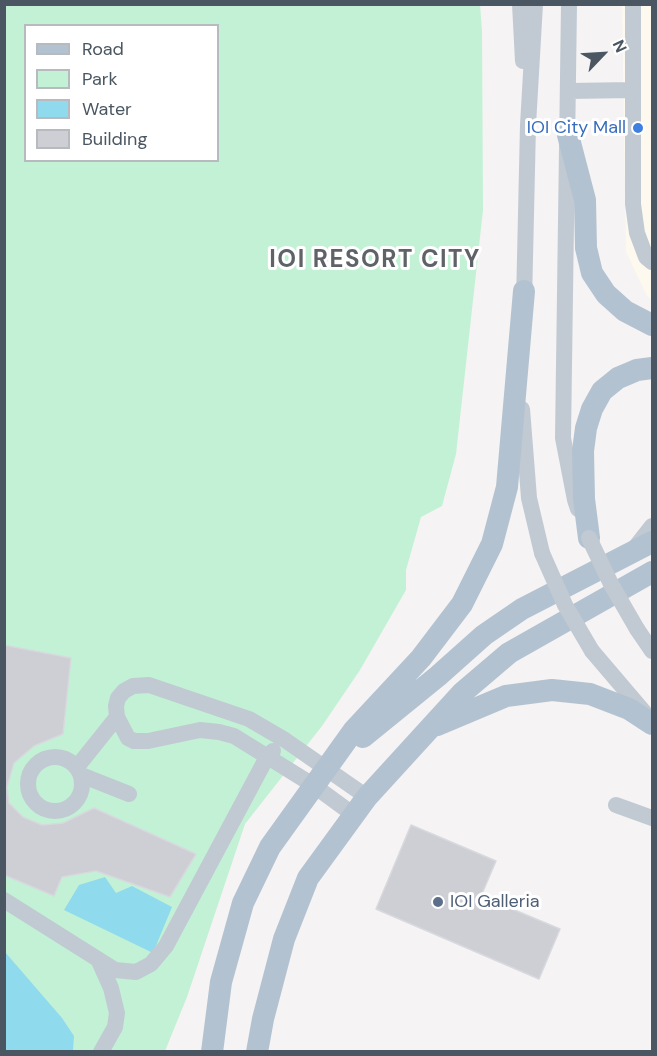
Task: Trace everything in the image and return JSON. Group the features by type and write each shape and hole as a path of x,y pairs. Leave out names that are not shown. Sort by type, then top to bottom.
{"main road":[{"path":"568,135 585,200 586,248 592,273 606,294 625,311 652,324"},
{"path":"212,1052 221,982 243,903 270,847 354,730 421,658 462,604 492,544 507,487 525,291"},
{"path":"589,538 584,499 583,451 586,428 592,409 602,391 618,378 637,370 652,368"},
{"path":"319,777 484,634 522,609 652,542"},
{"path":"257,1052 263,1018 284,939 308,878 361,806 462,693 509,653 652,572"},
{"path":"430,728 506,696 552,690 590,694 629,709 652,723"}],"street":[{"path":"535,4 528,125 522,391 529,498 542,553 591,651 652,723"},
{"path":"569,4 563,438 575,500 589,538 611,584 652,651"},
{"path":"633,4 633,204 637,232 646,257 652,262"},
{"path":"519,8 528,125"},
{"path":"569,91 632,90"},
{"path":"630,554 652,526"},
{"path":"319,777 267,757 234,736 219,732 200,730 148,741 134,741 128,738 117,717 118,698 133,686 149,685 249,719 285,740 319,777 361,806"},
{"path":"117,717 79,771 129,794"},
{"path":"4,900 115,970 136,972 151,964 166,946 267,757 285,740"},
{"path":"616,805 652,818"},
{"path":"98,959 111,988 117,1013 115,1027 101,1052"}],"shaded area":[{"name":"IOI City Mall","path":"622,5 652,5 652,300 647,296 626,252"}],"green space":[{"path":"5,5 480,5 483,210 456,454 442,506 421,517 406,570 406,590 360,670 322,726 245,824 187,997 165,1051 5,1052"}],"water":[{"path":"105,877 116,893 132,886 172,907 153,953 64,910 79,885"},
{"path":"5,952 62,1018 74,1036 73,1051 5,1051"}],"building":[{"path":"4,645 71,658 63,734 34,746 14,763 7,787 9,803 23,817 42,825 63,823 94,808 196,854 170,897 96,871 62,877 54,896 4,875"},
{"name":"IOI Galleria","path":"411,825 496,861 481,896 560,929 539,979 376,909"}],"place":[{"name":"IOI City Mall","path":"638,128"},
{"name":"IOI Galleria","path":"438,902"}],"district":[{"name":"IOI RESORT CITY","path":"375,261"}]}
